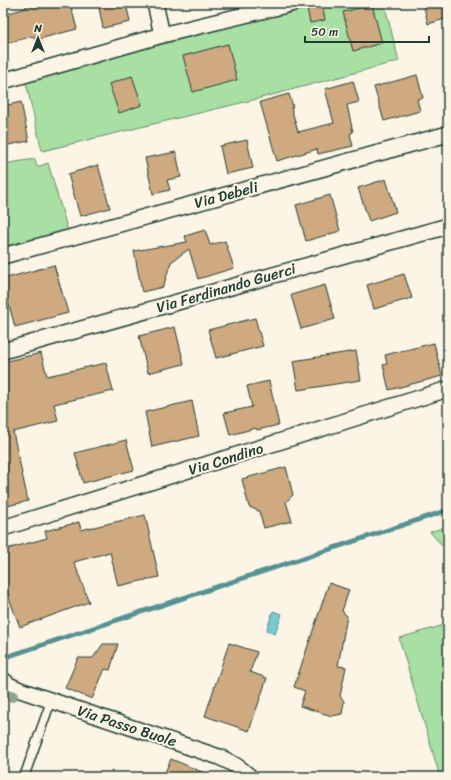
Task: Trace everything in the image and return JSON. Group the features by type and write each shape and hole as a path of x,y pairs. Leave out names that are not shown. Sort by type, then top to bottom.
{"street":[{"path":"155,3 162,35"},
{"path":"3,82 162,35 294,3"},
{"name":"Via Debeli","path":"3,256 448,134"},
{"name":"Via Ferdinando Guerci","path":"3,351 448,226"},
{"name":"Via Condino","path":"3,528 448,389"},
{"name":"Via Passo Buole","path":"3,680 9,685 20,690 219,757 233,763 250,777"}],"lane":[{"path":"24,777 51,701"}],"green space":[{"path":"331,3 384,3 399,61 257,99 42,151 25,79 237,25"},
{"path":"35,159 37,167 48,163 68,231 3,247 3,164"},
{"path":"448,526 448,552 430,532"},
{"path":"448,624 448,777 440,777 399,638"}],"water":[{"path":"273,611 282,614 275,634 266,631"}],"building":[{"path":"39,3 70,3 77,29 35,40 34,36 3,44 3,15 26,8 26,6"},
{"path":"98,3 126,3 130,22 103,28"},
{"path":"423,3 448,3 448,18 428,24"},
{"path":"322,5 325,20 310,23 307,8"},
{"path":"372,5 382,43 353,51 343,12"},
{"path":"228,44 237,80 193,92 183,56"},
{"path":"417,75 423,98 417,99 420,111 384,121 374,87"},
{"path":"132,76 142,105 119,113 109,84"},
{"path":"353,81 359,102 347,105 353,132 350,134 353,146 318,154 317,149 277,161 260,102 289,94 298,132 334,123 325,89"},
{"path":"21,102 29,141 3,146 3,106"},
{"path":"247,140 253,168 226,174 220,146"},
{"path":"176,152 181,177 167,180 170,190 153,194 145,158"},
{"path":"98,165 110,208 80,216 68,174"},
{"path":"386,179 396,212 369,221 358,188"},
{"path":"330,195 340,231 306,241 296,205"},
{"path":"205,230 210,245 225,241 234,268 198,279 189,249 171,262 163,287 142,292 134,251 187,242 185,236"},
{"path":"54,265 68,313 15,327 3,279"},
{"path":"404,274 412,298 374,309 367,285"},
{"path":"325,285 335,319 301,329 291,295"},
{"path":"255,318 263,346 216,358 208,330"},
{"path":"175,327 184,364 148,373 139,336"},
{"path":"434,343 442,376 389,390 383,365 387,364 385,355"},
{"path":"356,351 361,380 298,390 293,361"},
{"path":"41,353 47,376 106,363 113,391 54,404 58,421 13,432 28,501 3,507 3,362"},
{"path":"269,381 279,425 257,430 256,428 230,435 224,413 252,407 247,386"},
{"path":"192,401 199,436 152,447 145,412"},
{"path":"126,440 134,470 83,483 75,453"},
{"path":"286,467 293,495 286,502 292,521 264,528 259,511 249,507 242,479"},
{"path":"145,515 159,577 118,586 110,552 74,562 89,602 20,627 10,601 3,576 3,550 47,538 45,531 79,522 81,530"},
{"path":"329,583 349,590 342,611 347,616 338,666 346,667 340,696 344,701 342,714 332,716 300,706 305,691 294,687"},
{"path":"229,643 257,652 250,672 267,678 249,731 205,716"},
{"path":"103,644 118,644 110,670 105,669 92,699 65,688 78,658 93,658"},
{"path":"171,759 214,777 163,777"}],"waterway":[{"path":"3,658 448,510"}]}
